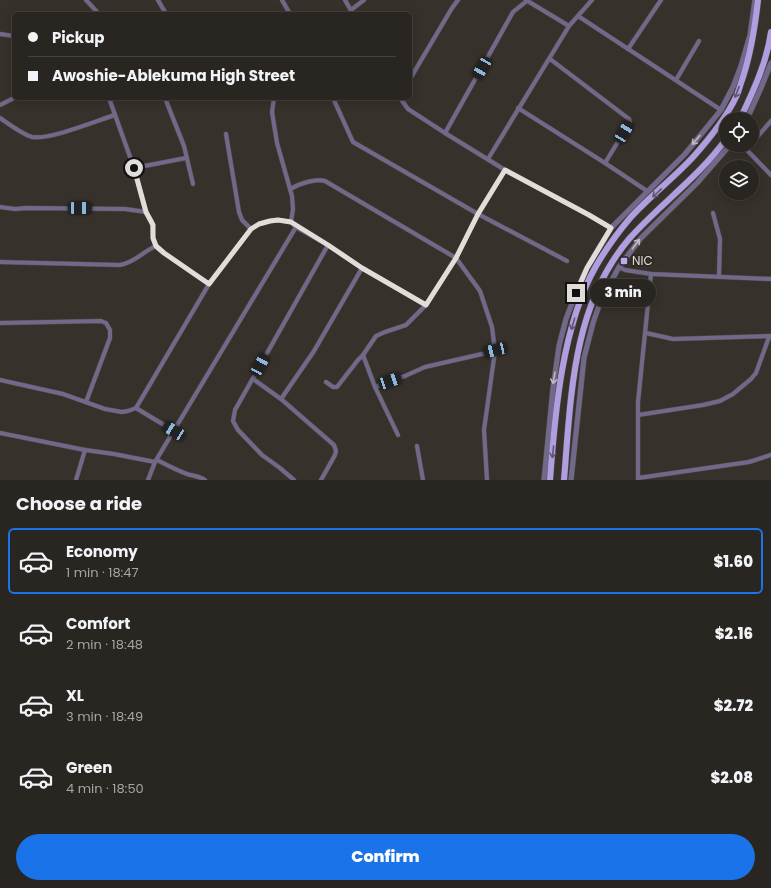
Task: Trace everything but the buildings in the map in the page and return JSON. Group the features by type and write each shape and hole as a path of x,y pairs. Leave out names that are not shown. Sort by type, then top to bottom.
{"main road":[{"path":"550,480 560,384 569,336 576,312 586,288 596,266 618,232 632,216 694,156 720,125 736,96 747,64 756,27 758,0"},
{"path":"743,112 762,68 771,32"},
{"path":"564,480 575,369 580,342 590,306 598,288 612,264 629,240 646,220 695,175 719,149"},
{"path":"566,462 573,463"}],"street":[{"path":"86,0 97,12"},
{"path":"158,0 165,12"},
{"path":"282,0 289,12"},
{"path":"345,0 352,12 364,0"},
{"path":"412,76 458,0"},
{"path":"445,133 513,12 527,0 569,26"},
{"path":"488,159 569,26 592,0"},
{"path":"628,49 660,0"},
{"path":"544,480 553,388 559,346 566,319 576,293 587,268 611,228 685,154 720,110 733,87 741,66 750,35 754,0"},
{"path":"578,16 720,110"},
{"path":"0,34 12,36"},
{"path":"676,80 699,41"},
{"path":"550,58 630,120 605,163"},
{"path":"750,112 771,63"},
{"path":"0,105 12,99"},
{"path":"110,100 134,168 146,212 152,222 153,238 156,246 209,284"},
{"path":"166,100 184,146 193,184"},
{"path":"274,100 272,112 277,143 290,189 293,209 291,222"},
{"path":"334,100 341,112 352,142 478,214 567,261"},
{"path":"401,100 408,109 505,170 611,228"},
{"path":"518,108 647,191"},
{"path":"0,118 30,136 36,137 55,134 115,115"},
{"path":"759,135 771,121"},
{"path":"226,134 239,212 242,220 251,229"},
{"path":"571,480 584,358 593,323 601,300 619,267 641,238 697,183 724,152"},
{"path":"750,152 771,174"},
{"path":"134,168 186,158"},
{"path":"326,382 333,387 337,387 358,360 364,355 376,336 406,325 426,305 456,258 478,214 505,170"},
{"path":"290,189 302,184 323,180 456,258 480,291 492,327 495,350 484,430 487,480"},
{"path":"0,208 126,208 146,212"},
{"path":"713,213 720,238 719,276"},
{"path":"0,380 63,394 86,402 95,407 122,412 128,412 136,408 209,284 251,229 259,224 270,221 278,220 291,222 296,227 328,245 362,268 426,305"},
{"path":"148,480 156,461 296,227"},
{"path":"294,480 262,455 235,425 233,417 235,410 328,245"},
{"path":"0,262 120,265 128,264 134,261 147,250 156,246"},
{"path":"619,267 625,270 651,274 771,279"},
{"path":"281,399 314,350 362,268"},
{"path":"651,274 638,402 638,479 748,462 771,455"},
{"path":"0,323 106,322 110,330 110,338 86,402"},
{"path":"638,415 703,405 720,401 734,394 756,373 770,337 673,339 646,333"},
{"path":"375,387 425,367 495,350"},
{"path":"364,355 375,387 398,435"},
{"path":"253,379 281,399 336,447 332,462 321,480"},
{"path":"136,408 174,431"},
{"path":"0,433 84,450 156,461 188,474 199,476 205,480"},
{"path":"417,446 423,480"},
{"path":"76,480 84,450"}],"place":[{"name":"NIC","path":"624,261"}],"route":[{"path":"134,168 146,212 153,225 153,238 156,246 209,284 251,229 259,224 278,220 291,222 296,227 328,245 362,268 426,305 456,258 478,214 505,170 611,228 587,268 576,293"}]}
